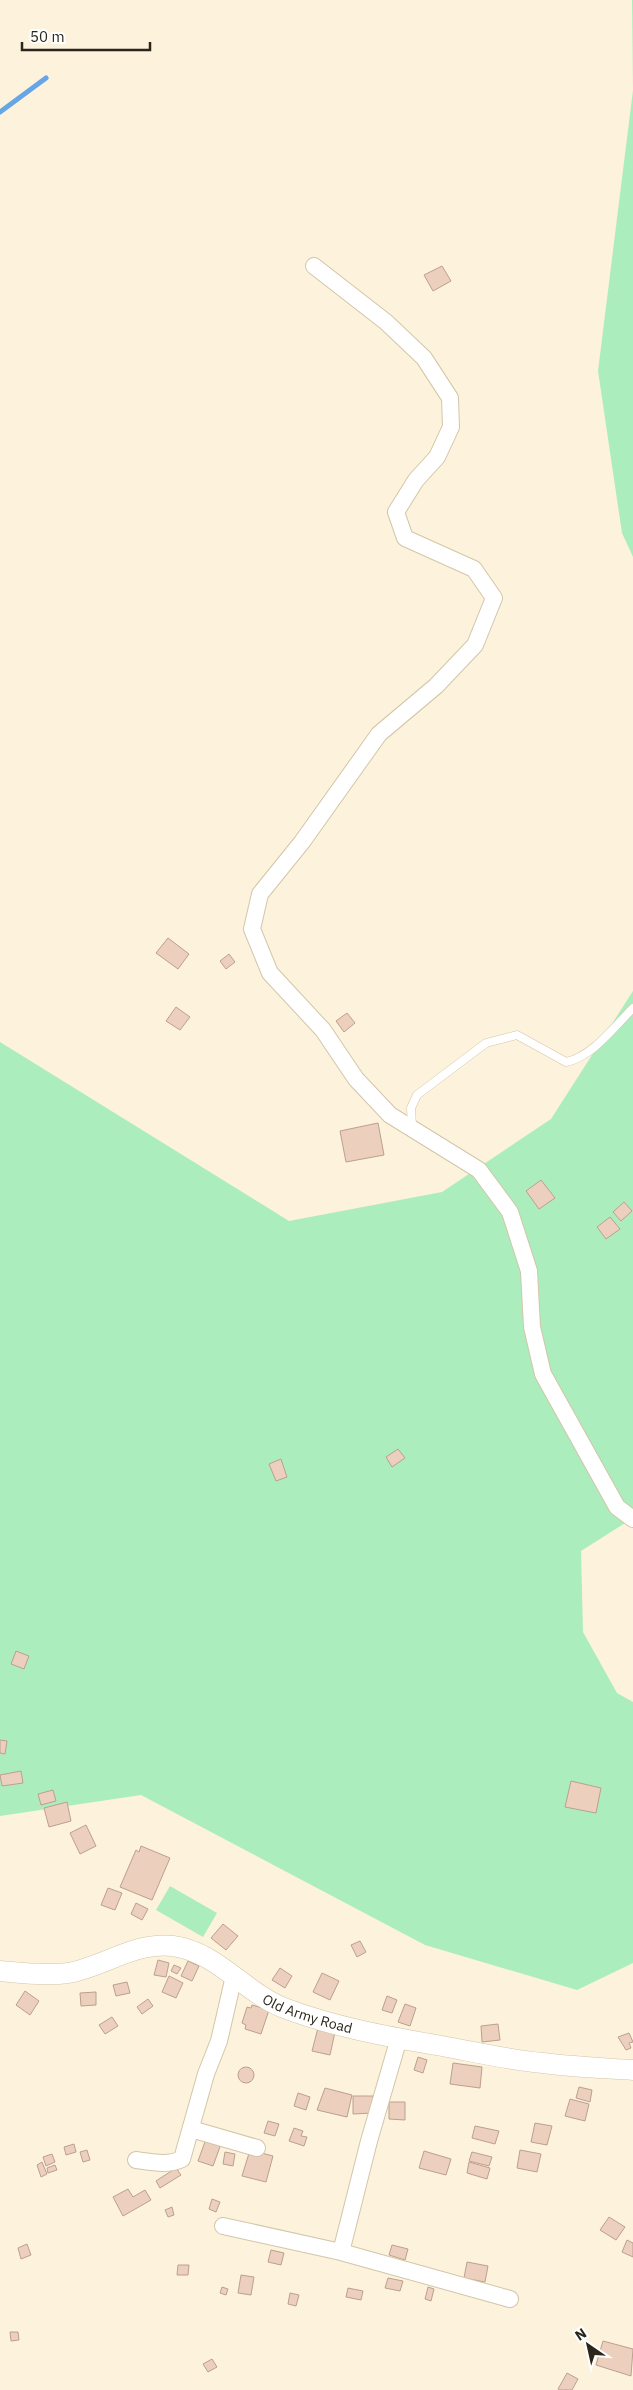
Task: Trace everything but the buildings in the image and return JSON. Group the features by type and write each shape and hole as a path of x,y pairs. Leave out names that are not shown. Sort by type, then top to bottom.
{"street":[{"path":"314,266 386,322 424,358 450,398 451,428 437,457 416,480 396,512 405,538 474,570 494,598 475,645 436,686 379,734 302,842 260,894 252,929 270,973 324,1030 356,1079 390,1115 479,1170 510,1212 528,1270 532,1327 543,1374 617,1507 633,1519"},
{"name":"Old Army Road","path":"0,1970 67,1973 132,1951 154,1946 191,1949 207,1957 264,1998 284,2008 399,2038 541,2063 633,2070"},
{"path":"136,2160 164,2163 176,2162 182,2159 206,2074 219,2041 234,1976"},
{"path":"341,2252 369,2141 399,2038"},
{"path":"191,2129 257,2148"},
{"path":"223,2226 341,2252 510,2299"}],"lane":[{"path":"412,1128 411,1108 417,1095 486,1043 518,1035 566,1062 576,1060 591,1049 633,1008"}],"green space":[{"path":"632,0 633,0 633,90"},
{"path":"633,90 633,557 622,533 598,371"},
{"path":"633,991 633,1518 581,1551 583,1632 617,1693 633,1702 633,1963 577,1990 425,1945 141,1795 0,1816 0,1042 289,1221 442,1192 551,1119"},
{"path":"170,1886 217,1913 203,1937 156,1910"}],"waterway":[{"path":"0,112 46,78"}]}
